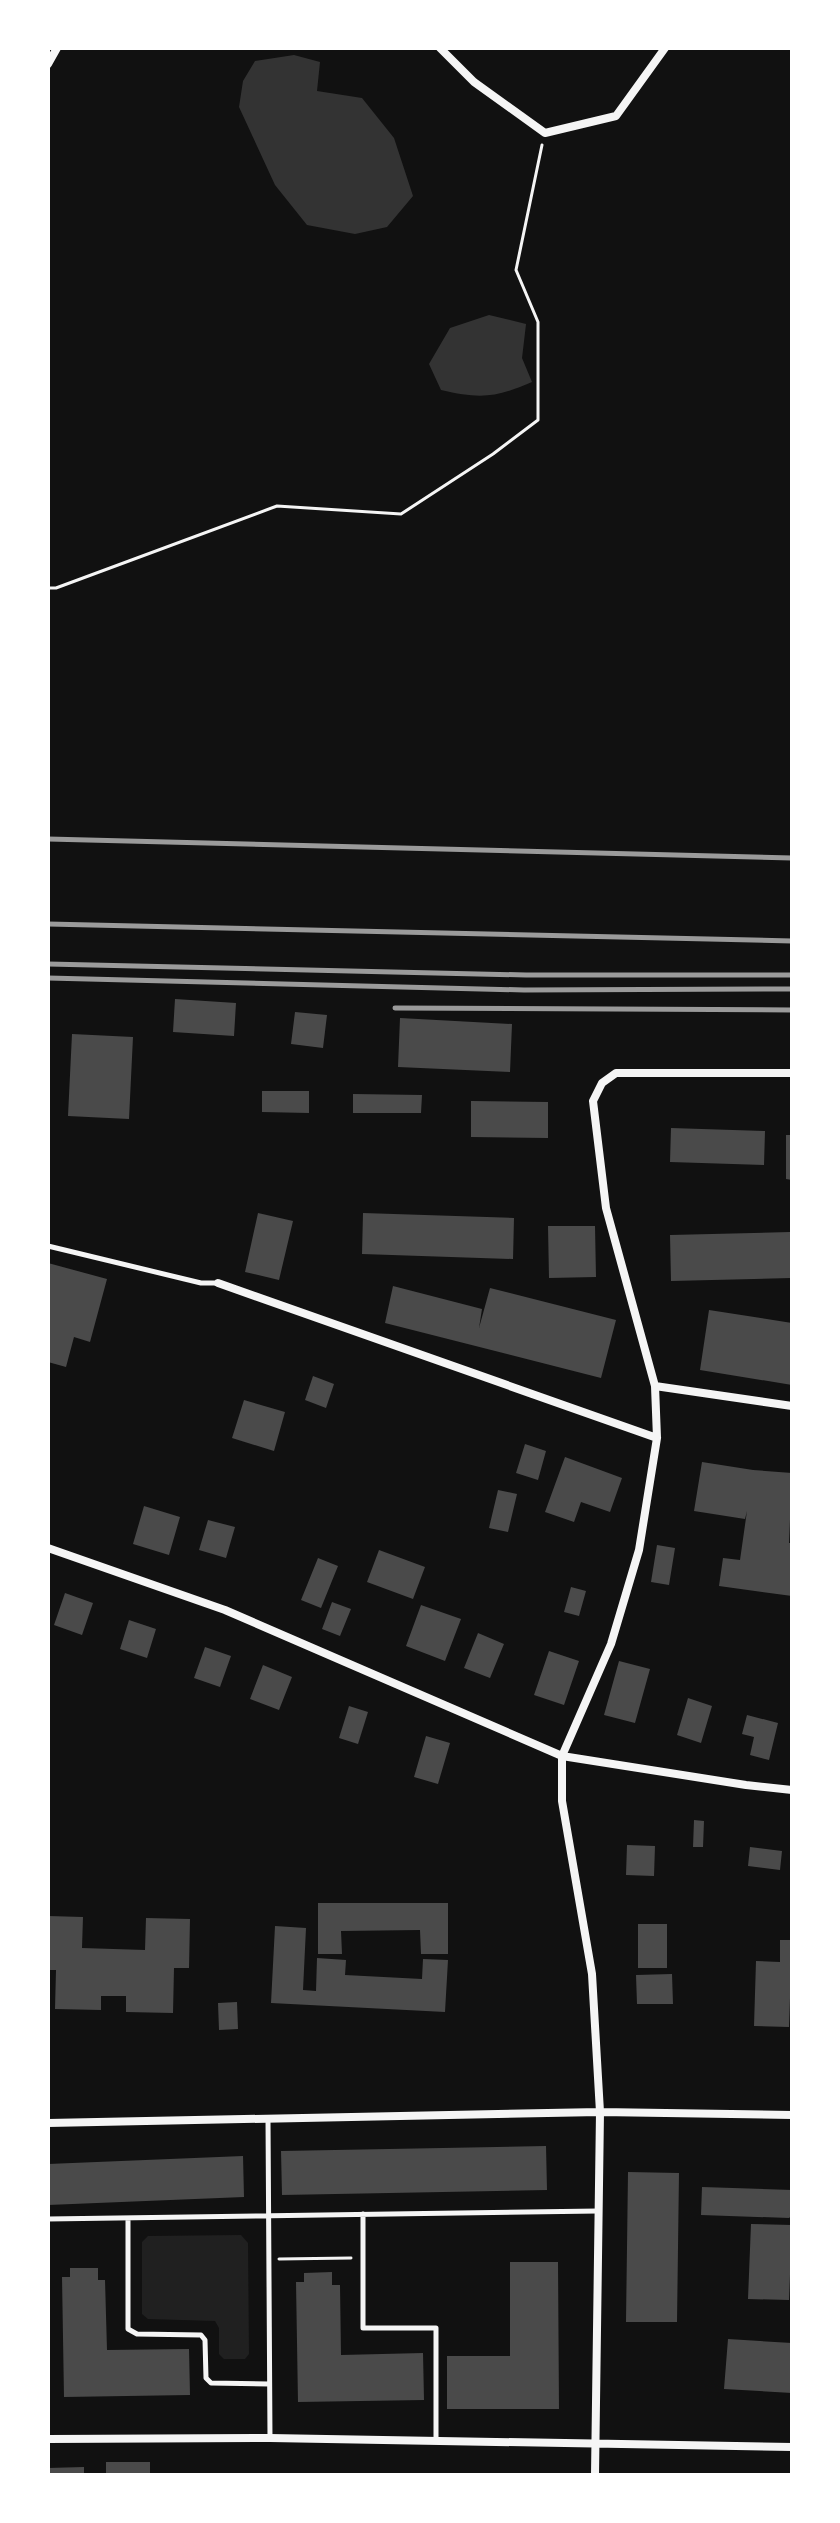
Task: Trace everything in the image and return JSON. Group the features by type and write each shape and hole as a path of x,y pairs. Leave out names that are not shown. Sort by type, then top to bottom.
{"street":[{"path":"48,64 57,48"},
{"path":"440,48 474,82 545,133 616,116 665,48"},
{"path":"595,2475 600,2112 592,1974 562,1801 562,1756 611,1644 639,1550 657,1438 655,1386 606,1208 593,1101 602,1083 616,1073 792,1073"},
{"path":"218,1283 657,1438"},
{"path":"655,1386 792,1406"},
{"path":"48,1548 225,1610 562,1756 792,1790"},
{"path":"48,2123 600,2112 792,2115"},
{"path":"48,2439 270,2438 792,2447"}],"lane":[{"path":"48,1246 201,1283 218,1283"},
{"path":"268,2119 270,2438"},
{"path":"48,2219 599,2211"},
{"path":"363,2214 363,2328 436,2328 436,2441"},
{"path":"128,2218 128,2329 137,2334 201,2335 205,2340 206,2378 211,2383 269,2384"}],"path":[{"path":"48,588 56,588 277,506 401,514 493,454 538,420 538,322 516,270 545,133"},
{"path":"269,2259 363,2257"}],"shaded area":[{"path":"294,55 320,62 317,91 362,98 394,138 413,196 387,227 355,234 307,225 275,185 239,107 243,81 255,61"},
{"path":"489,315 526,324 522,358 532,382 487,395 441,390 429,364 450,328"},
{"path":"241,2235 248,2243 249,2354 245,2359 224,2359 219,2354 219,2328 215,2321 148,2319 142,2314 142,2242 148,2236"}],"building":[{"path":"175,999 236,1003 234,1036 173,1032"},
{"path":"295,1012 327,1015 323,1048 291,1044"},
{"path":"400,1018 512,1024 510,1072 398,1067"},
{"path":"72,1034 133,1037 129,1119 68,1116"},
{"path":"262,1091 309,1091 309,1113 262,1112"},
{"path":"353,1094 422,1095 421,1113 353,1113"},
{"path":"471,1101 548,1102 548,1138 471,1137"},
{"path":"671,1128 765,1131 764,1165 670,1162"},
{"path":"786,1135 792,1135 792,1180 786,1179"},
{"path":"258,1213 293,1221 279,1280 245,1272"},
{"path":"363,1213 514,1218 513,1259 362,1254"},
{"path":"548,1226 595,1226 596,1277 549,1278"},
{"path":"790,1232 791,1278 671,1281 670,1235"},
{"path":"48,1263 107,1279 90,1342 74,1337 66,1367 48,1362"},
{"path":"393,1286 482,1309 479,1328 490,1288 616,1320 601,1378 385,1323"},
{"path":"709,1310 792,1323 792,1385 700,1370"},
{"path":"313,1376 334,1384 326,1408 305,1400"},
{"path":"244,1400 285,1412 274,1451 232,1438"},
{"path":"525,1444 546,1451 538,1480 516,1473"},
{"path":"565,1457 622,1478 610,1512 581,1502 574,1522 545,1512"},
{"path":"702,1462 792,1473 789,1543 792,1543 792,1596 719,1586 723,1558 740,1560 747,1511 745,1519 694,1511"},
{"path":"498,1490 517,1494 508,1532 489,1528"},
{"path":"144,1506 180,1517 169,1555 133,1544"},
{"path":"208,1520 235,1527 226,1558 199,1550"},
{"path":"657,1545 675,1548 669,1585 651,1582"},
{"path":"379,1550 425,1567 413,1599 367,1582"},
{"path":"318,1558 338,1566 321,1608 301,1600"},
{"path":"571,1587 586,1591 579,1616 564,1612"},
{"path":"65,1593 93,1603 82,1635 54,1625"},
{"path":"332,1602 351,1609 340,1636 322,1629"},
{"path":"421,1605 461,1619 445,1661 406,1646"},
{"path":"129,1620 156,1629 147,1658 120,1649"},
{"path":"478,1633 504,1644 490,1678 464,1668"},
{"path":"205,1647 231,1656 220,1687 194,1678"},
{"path":"549,1651 579,1661 564,1705 534,1695"},
{"path":"619,1661 650,1669 635,1723 604,1715"},
{"path":"263,1665 292,1677 279,1710 250,1699"},
{"path":"688,1698 712,1706 701,1743 677,1735"},
{"path":"349,1706 368,1712 358,1744 339,1738"},
{"path":"747,1715 778,1723 769,1760 750,1755 754,1737 742,1734"},
{"path":"426,1736 450,1743 438,1784 414,1777"},
{"path":"694,1820 704,1821 703,1847 693,1847"},
{"path":"627,1845 655,1846 654,1876 626,1875"},
{"path":"750,1847 782,1851 780,1870 748,1866"},
{"path":"318,1903 448,1903 448,1954 421,1954 420,1930 341,1931 342,1954 318,1954"},
{"path":"48,1916 83,1917 82,1948 145,1950 146,1918 190,1919 189,1968 174,1968 173,2013 126,2012 126,1996 101,1996 101,2010 55,2009 56,1970 48,1970"},
{"path":"638,1924 667,1924 667,1968 638,1968"},
{"path":"275,1926 306,1928 303,1990 316,1991 317,1958 346,1960 345,1975 422,1979 423,1959 448,1960 445,2012 271,2003"},
{"path":"780,1940 792,1940 789,2027 754,2026 756,1961 780,1962"},
{"path":"672,1974 673,2004 637,2004 636,1975"},
{"path":"237,2002 238,2029 219,2030 218,2003"},
{"path":"546,2146 547,2190 282,2195 281,2151"},
{"path":"243,2156 244,2197 48,2205 48,2164"},
{"path":"628,2172 679,2173 677,2322 626,2322"},
{"path":"702,2187 792,2190 792,2215 789,2218 701,2215"},
{"path":"751,2224 792,2225 789,2300 748,2299"},
{"path":"510,2262 558,2262 559,2409 447,2409 447,2356 510,2356"},
{"path":"70,2268 98,2268 98,2280 105,2280 107,2350 189,2349 190,2395 64,2397 62,2277 70,2277"},
{"path":"332,2272 332,2285 340,2285 341,2355 423,2353 424,2400 298,2402 296,2282 304,2282 304,2273"},
{"path":"728,2339 792,2343 792,2393 724,2389"},
{"path":"106,2462 150,2462 150,2475 106,2475"},
{"path":"84,2467 84,2475 48,2475 48,2468"}],"railway":[{"path":"48,839 792,858"},
{"path":"48,924 792,941"},
{"path":"48,964 526,975 792,975"},
{"path":"48,978 524,990 792,989"},
{"path":"395,1008 792,1010"}]}
